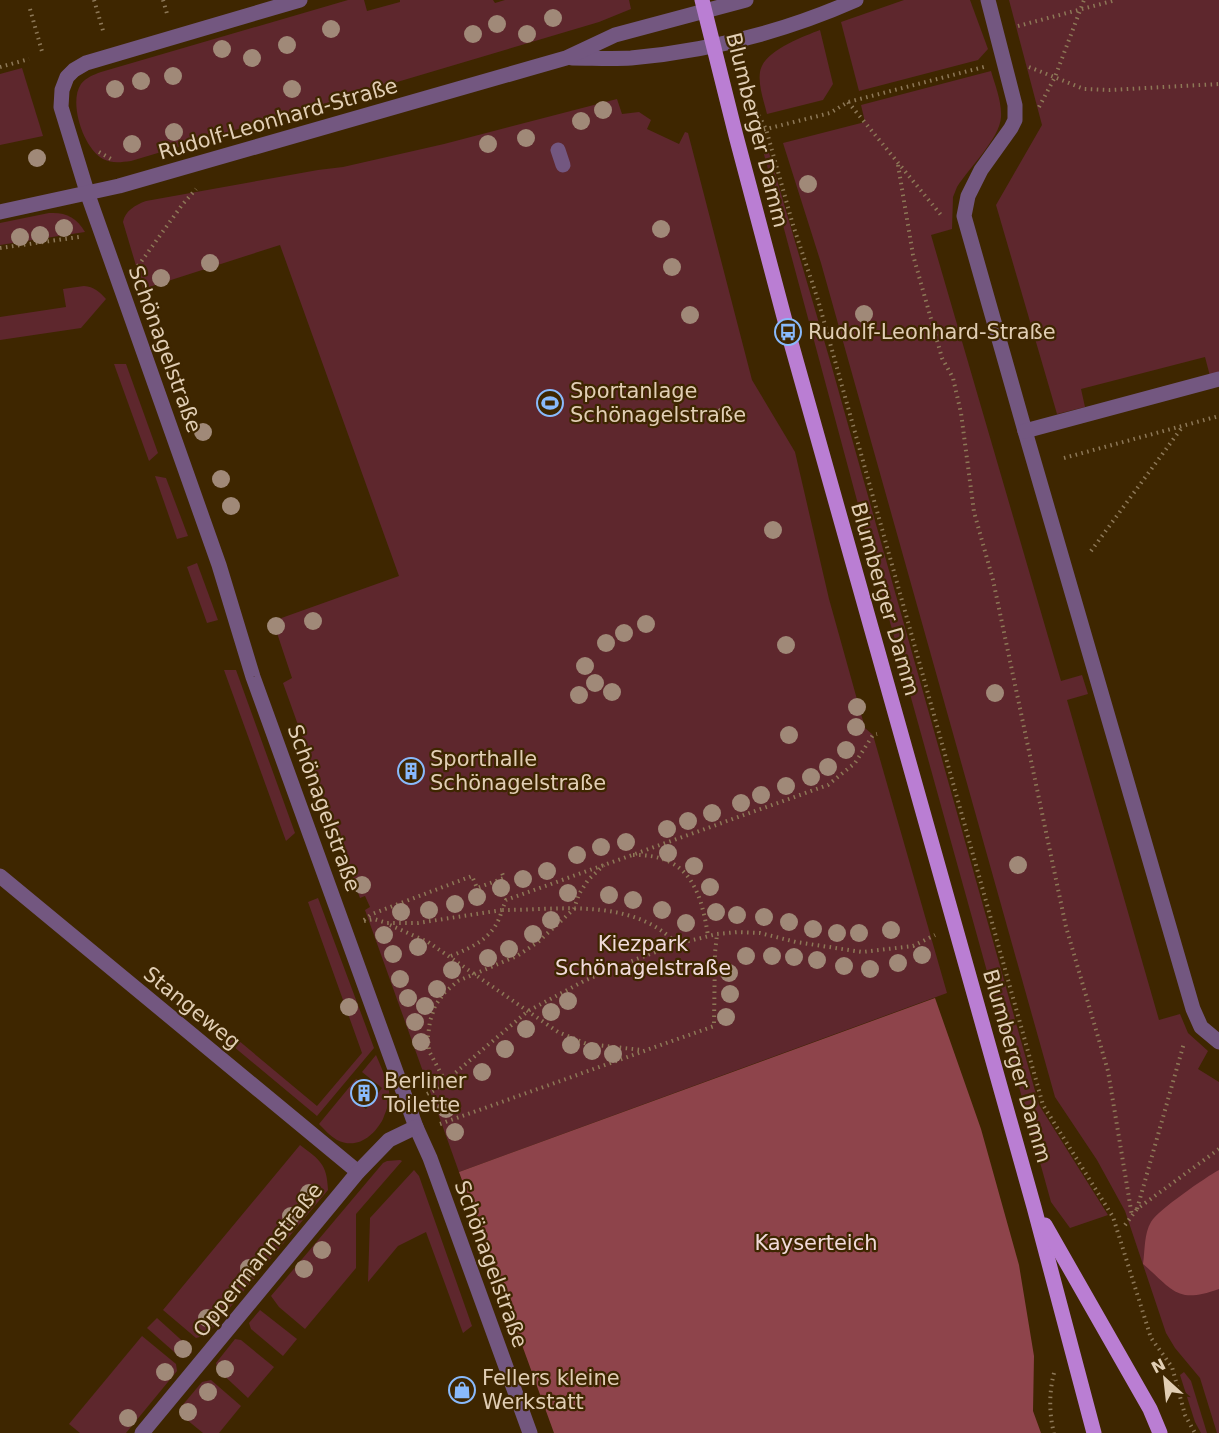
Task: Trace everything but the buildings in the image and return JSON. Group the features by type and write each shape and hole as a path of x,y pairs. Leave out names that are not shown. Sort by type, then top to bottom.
{"main road":[{"name":"Blumberger Damm","path":"703,6 791,344 1034,1207 1094,1433"},
{"name":"Blumberger Damm","path":"1034,1207 1150,1409 1160,1433"}],"street":[{"path":"88,195 61,107 62,90 67,77 74,70 86,63 300,0"},
{"name":"Rudolf-Leonhard-Straße","path":"0,212 88,195 566,58 615,35 703,6 746,0"},
{"name":"Rudolf-Leonhard-Straße","path":"566,58 631,58 713,46 825,14 856,0"},
{"path":"988,0 1013,94 1015,120 981,170 968,196 964,216 1193,1009 1201,1027 1219,1042"},
{"name":"Schönagelstraße","path":"88,195 213,546 253,677 530,1433"},
{"path":"1025,431 1219,379"},
{"name":"Stangeweg","path":"0,876 358,1172"},
{"name":"Oppermannstraße","path":"142,1433 358,1172 389,1140 416,1127"}],"path":[{"path":"94,0 105,38"},
{"path":"163,0 169,19"},
{"path":"1037,112 1054,77 1084,0"},
{"path":"1014,27 1116,0"},
{"path":"30,9 43,55"},
{"path":"0,68 29,59"},
{"path":"991,65 848,102 830,113 766,129 821,312 1043,1105 1113,1217 1150,1338 1172,1367 1185,1415 1195,1433"},
{"path":"1025,65 1084,89 1219,84"},
{"path":"848,102 944,218 964,216"},
{"path":"898,165 913,255 942,358 953,378 961,413 974,512 993,580 1066,927 1108,1071 1132,1216"},
{"path":"132,274 182,205 198,187"},
{"path":"0,248 85,236"},
{"path":"1064,458 1219,416"},
{"path":"1090,551 1183,426"},
{"path":"450,956 484,940 500,920 506,900 828,785 855,763 873,735 878,734"},
{"path":"629,855 656,857 668,862 691,880 702,902 708,936"},
{"path":"445,1081 429,1052 430,1021 435,1006 444,993 458,981 517,956 555,929 574,909 579,894 588,880 609,862"},
{"path":"502,873 504,878 477,888 472,876 372,914 364,921 374,919 387,923 428,942 475,973 544,1024 580,1041 587,1044 645,1050"},
{"path":"387,923 418,923 502,910 594,908 630,916 653,925 677,944"},
{"path":"426,1094 445,1081 528,1011 584,981 677,944 717,934 738,932 760,933 796,942 862,952 913,946 935,935"},
{"path":"446,1122 714,1026 717,934"},
{"path":"1137,1209 1193,1009"},
{"path":"1125,1225 1137,1209 1219,1149"},
{"path":"1051,1385 1051,1421 1054,1433"}],"green space":[{"path":"348,0 364,0 367,11 400,2 400,0 493,0 495,3 505,0 629,0 631,9 599,22 131,161 114,162 103,159 96,154 84,136 77,113 77,92 81,84 90,76"},
{"path":"904,0 970,0 988,49 978,60 859,91 841,22"},
{"path":"1009,0 1219,0 1219,374 1210,376 1205,357 1081,389 1085,407 1057,414 996,205 1042,125"},
{"path":"820,30 833,84 823,100 767,114 760,83 763,64 784,46"},
{"path":"22,68 43,136 0,145 0,74"},
{"path":"991,71 1000,105 999,125 990,143 957,187 953,197 952,229 931,235 1061,681 1082,675 1088,694 1067,700 1159,1020 1180,1014 1188,1033 1208,1051 1198,1069 1219,1082 1219,1433 1217,1433 1200,1378 1175,1348 1166,1333 1125,1211 1097,1160 1055,1097 821,263 783,143 865,122 861,105"},
{"name":"Kiezpark Schönagelstraße","path":"617,99 622,114 639,112 651,120 647,129 679,144 685,132 688,133 752,380 795,452 829,599 865,728 873,735 947,993 459,1172 365,910 370,907 365,896 360,898 283,683 292,678 273,621 399,576 280,245 143,289 123,222 131,209 146,201 343,167 444,144"},
{"path":"767,146 831,364 1039,1105 1108,1215 1070,1228 1051,1202 880,586 762,147"},
{"path":"49,213 70,216 85,232 0,245 0,223"},
{"path":"91,287 106,299 81,328 0,340 0,317 66,307 63,289"},
{"path":"114,364 126,364 158,453 149,461"},
{"path":"155,476 166,478 188,536 177,539"},
{"path":"197,563 218,620 207,623 187,567"},
{"path":"224,670 236,670 295,833 286,841"},
{"path":"318,898 374,1048 317,1116 203,1021 208,1015 317,1106 362,1053 308,902"},
{"name":"Kayserteich","path":"935,998 981,1129 1019,1265 1034,1356 1033,1411 1041,1433 554,1433 459,1172"},
{"path":"376,1055 389,1094 383,1119 375,1131 364,1140 344,1143 337,1140 319,1124 356,1079 364,1084 352,1099 366,1109 382,1088 362,1072"},
{"path":"300,1145 321,1163 326,1174 328,1190 207,1335 196,1338 163,1310"},
{"path":"402,1161 356,1214 356,1268 305,1329 279,1307 271,1296 383,1163"},
{"path":"414,1170 419,1176 472,1326 463,1333 426,1232 398,1246 368,1282 370,1218"},
{"path":"1219,1170 1219,1289 1185,1295 1170,1288 1143,1264 1147,1231 1151,1222 1163,1210"},
{"path":"260,1310 297,1339 283,1356 251,1329 249,1323"},
{"path":"157,1318 189,1347 192,1353 181,1358 147,1328"},
{"path":"142,1336 176,1364 177,1371 126,1433 80,1433 69,1424"},
{"path":"235,1339 241,1340 274,1367 248,1398 218,1370 216,1363"},
{"path":"1184,1372 1191,1381 1207,1433 1201,1433 1195,1422 1180,1375"},
{"path":"211,1380 241,1406 219,1433 203,1433 181,1415 181,1407 202,1382"}],"place":[{"name":"Rudolf-Leonhard-Straße","path":"788,332"},
{"name":"Sportanlage Schönagelstraße","path":"550,403"},
{"name":"Sporthalle Schönagelstraße","path":"411,771"},
{"name":"Berliner Toilette","path":"364,1093"},
{"name":"Fellers kleine Werkstatt","path":"462,1390"}]}
